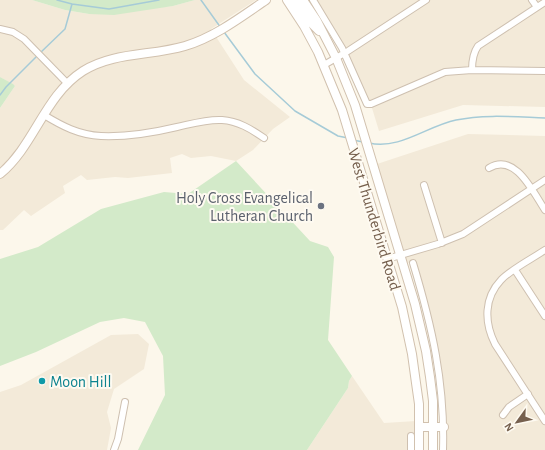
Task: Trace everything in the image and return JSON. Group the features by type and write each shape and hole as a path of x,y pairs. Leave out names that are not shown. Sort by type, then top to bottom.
{"main road":[{"path":"0,174 16,158 27,143 53,99 67,83 87,69 106,60 167,50 194,43 210,36 266,0"},
{"name":"West Thunderbird Road","path":"287,0 306,30 324,65 342,110 402,307 412,354 419,404 419,450"},
{"path":"295,0 311,23 326,37"},
{"name":"West Thunderbird Road","path":"304,0 326,37 355,105 416,304 426,351 433,401 433,450"},
{"path":"361,173 374,169"},
{"path":"420,427 444,426"}],"street":[{"path":"313,0 332,29 345,53 364,100 368,104 445,72 472,70 545,71"},
{"path":"532,0 537,7"},
{"path":"324,65 345,53 423,1"},
{"path":"472,70 472,59 478,46 545,2"},
{"path":"0,29 13,32 24,39 67,83"},
{"path":"44,115 62,126 80,133 100,136 119,136 152,132 202,122 222,120 245,126 264,138"},
{"path":"489,168 496,164 505,164 514,168 521,175 545,210"},
{"path":"387,259 442,243 469,230 545,180"},
{"path":"424,185 442,243"},
{"path":"545,250 501,279 493,290 489,299 486,314 488,330 545,421"},
{"name":"West Thunderbird Road","path":"413,263 429,320 436,353 444,426 443,450"},
{"path":"515,270 545,316"},
{"name":"West Thunderbird Road","path":"409,282 418,279"},
{"path":"503,415 509,407 528,394"},
{"path":"114,450 118,440 125,402"},
{"path":"411,436 411,450"}],"shaded area":[{"path":"0,0 32,0 65,10 89,14 173,6 195,0 256,0 211,29 244,80 290,117 273,129 253,150 236,161 211,156 191,158 182,154 170,158 172,173 128,178 115,177 87,180 81,175 63,186 65,193 31,216 24,210 3,230 0,230 0,108 15,86 0,77"},
{"path":"315,0 545,0 545,107 463,105 379,131 372,108"},
{"path":"468,134 545,136 545,450 445,450 442,379 436,341 416,261 407,263 377,164"},
{"path":"138,334 149,344 144,369 114,389 107,412 111,428 107,450 0,450 0,392 21,385 111,335"},
{"path":"352,376 384,423 416,421 415,450 307,450 348,388 349,381"}],"green space":[{"path":"32,0 195,0 173,6 114,15 89,14 65,10"},
{"path":"0,77 15,86 0,108"},
{"path":"236,161 310,241 328,247 334,257 328,340 352,376 349,381 348,388 307,450 138,450 165,395 163,356 145,322 124,318 100,322 36,352 0,366 0,259 38,247 101,209 164,192 188,194"}],"waterway":[{"path":"57,0 72,4 109,9 159,0"},
{"path":"201,0 221,28"},
{"path":"40,53 65,29 72,4"},
{"path":"224,32 255,74 295,111 338,136 348,138"},
{"path":"0,95 37,56"},
{"path":"369,143 392,143 445,123 467,118 500,116 545,118"},
{"path":"353,140 363,142"}],"place":[{"name":"Holy Cross Evangelical Lutheran Church","path":"321,206"},
{"name":"Moon Hill","path":"42,381"}]}
